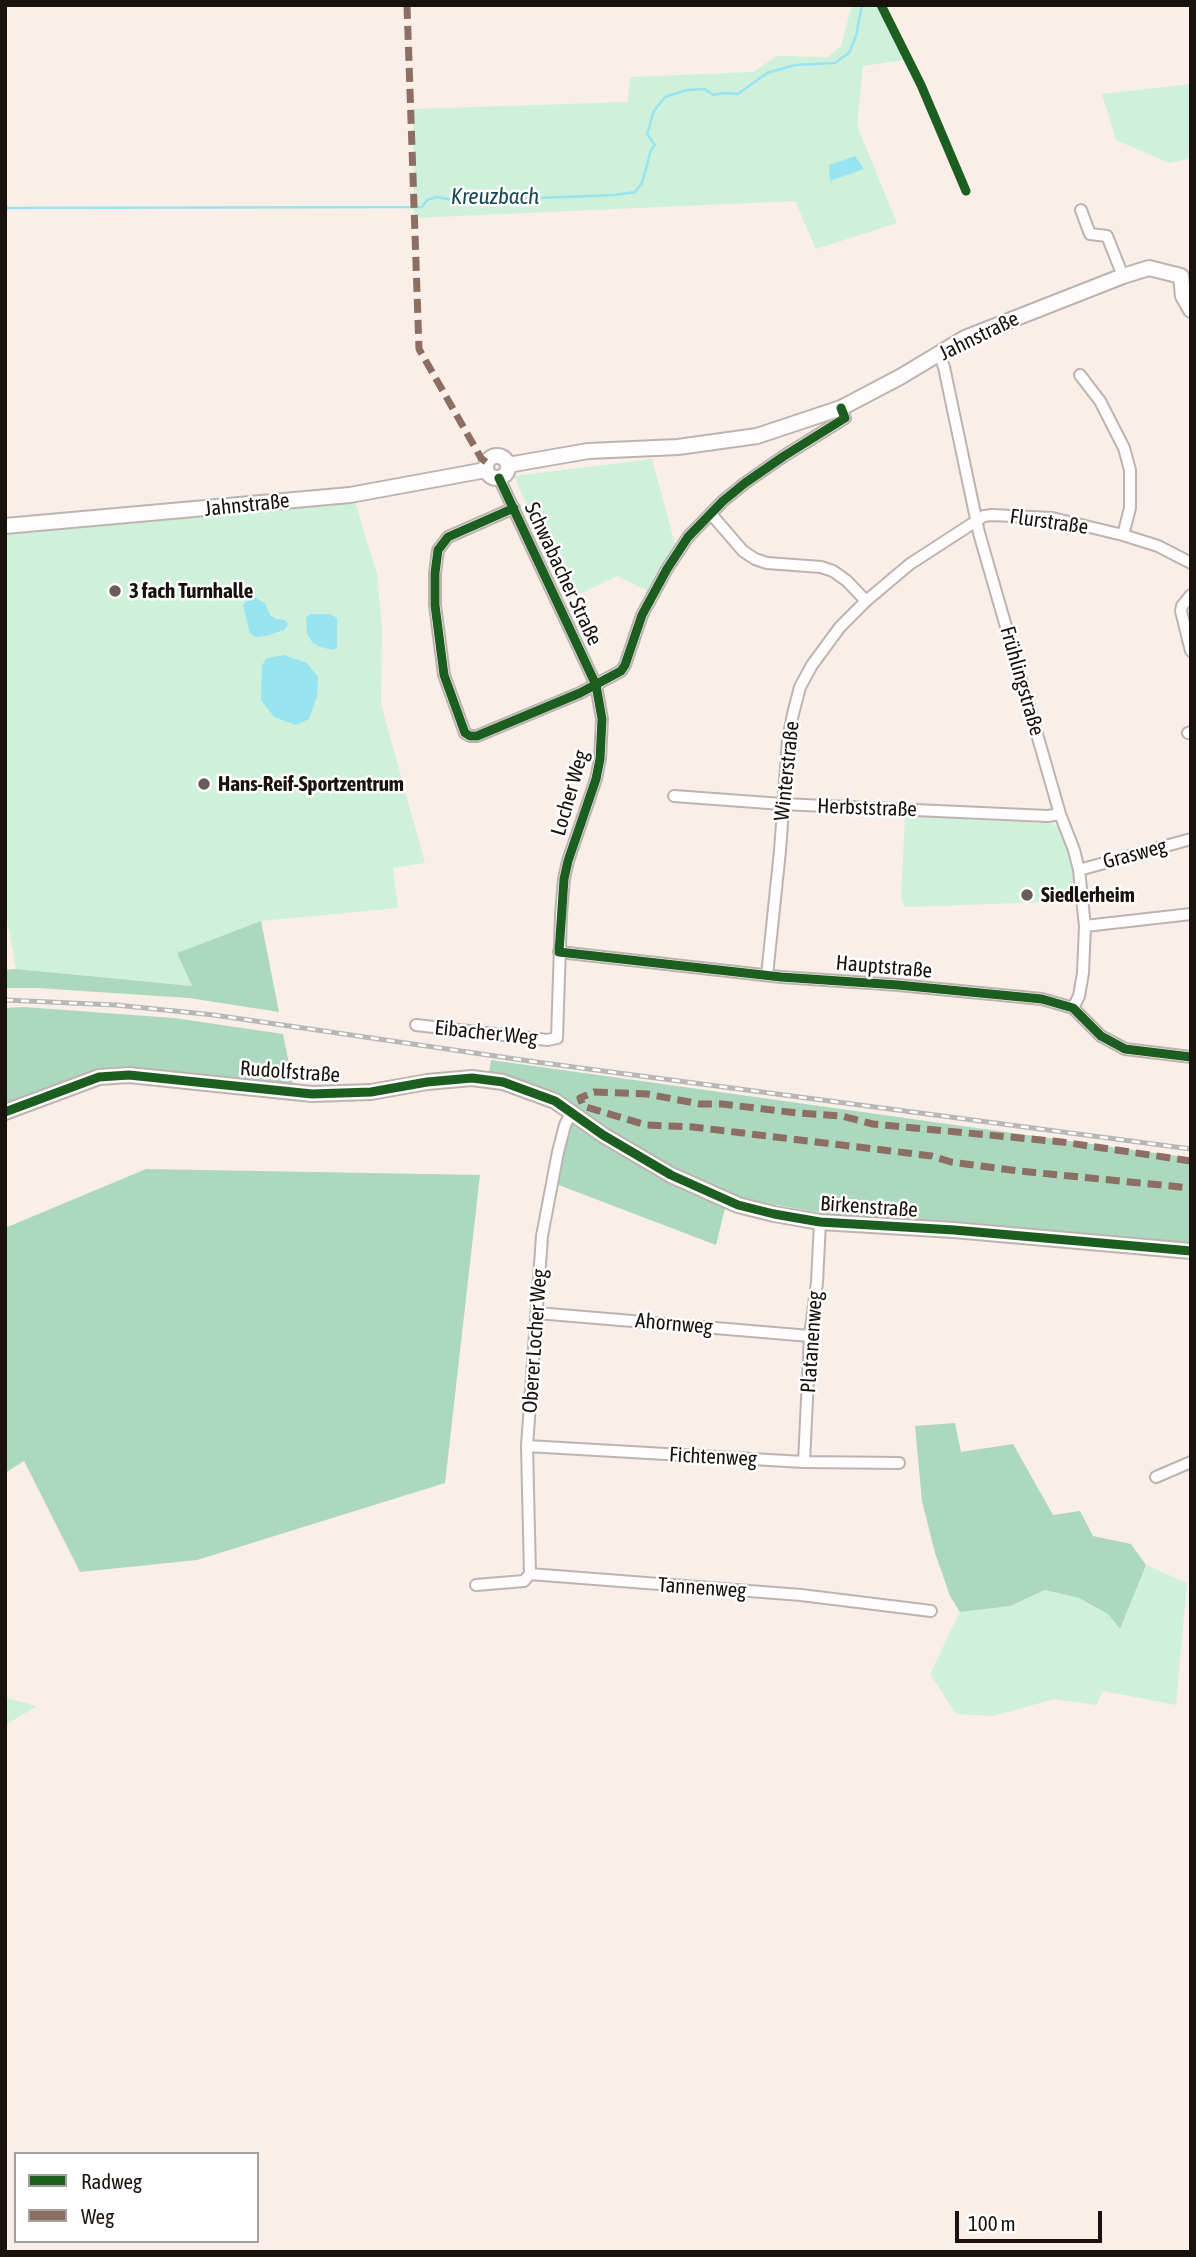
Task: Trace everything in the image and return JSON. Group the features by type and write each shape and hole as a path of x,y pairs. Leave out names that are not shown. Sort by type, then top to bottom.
{"street":[{"path":"1081,210 1090,234 1107,236 1123,276"},
{"name":"Jahnstraße","path":"5,526 350,495 493,474 487,463 496,456 505,460 508,465 588,451 678,447 757,436 843,413 965,338 990,326 1149,268 1186,272"},
{"path":"1186,272 1183,296 1191,310"},
{"name":"Frühlingstraße","path":"939,354 976,522 1060,814 1079,870 1084,926 1083,981 1073,1008"},
{"path":"1080,374 1100,401 1124,448 1129,470 1129,508 1123,535"},
{"path":"514,508 448,537 438,550 435,573 438,639 444,675 465,733 470,736 477,736 596,685 621,671 642,615 688,537 745,483 843,413"},
{"name":"Schwabacher Straße","path":"493,474 514,508 596,685"},
{"path":"711,514 743,551 755,559 767,563 821,567 833,571 866,601"},
{"name":"Flurstraße","path":"976,522 992,515 1052,518 1158,546 1191,563"},
{"name":"Winterstraße","path":"767,975 788,739 800,688 825,645 866,601 910,564 976,522"},
{"path":"1191,595 1181,611 1191,652"},
{"name":"Locher Weg","path":"557,1038 561,915 567,863 593,789 600,759 602,719 596,685"},
{"name":"Herbststraße","path":"674,796 782,804 1048,816 1060,814"},
{"name":"Grasweg","path":"1079,870 1191,839"},
{"path":"1084,926 1191,914"},
{"name":"Hauptstraße","path":"559,952 767,975 1042,999 1073,1008 1101,1036 1125,1049 1191,1057"},
{"name":"Eibacher Weg","path":"416,1025 547,1040 557,1038"},
{"name":"Rudolfstraße","path":"5,1112 99,1077 129,1075 312,1094 371,1093 427,1082 472,1077 503,1082 555,1101 572,1111"},
{"name":"Birkenstraße","path":"572,1111 603,1135 701,1190 738,1205 774,1214 820,1222 954,1230 1191,1251"},
{"name":"Oberer Locher Weg","path":"530,1574 527,1446 537,1313 546,1216 558,1152 565,1125 572,1111"},
{"name":"Platanenweg","path":"804,1462 810,1336 817,1282 820,1222"},
{"name":"Ahornweg","path":"537,1313 810,1336"},
{"name":"Fichtenweg","path":"527,1446 804,1462 898,1463"},
{"path":"1156,1477 1191,1462"},
{"name":"Tannenweg","path":"476,1585 524,1581 530,1574 801,1595 931,1611"}],"green space":[{"path":"852,5 884,5 910,59 863,66 857,126 897,223 816,249 795,201 414,218 413,109 628,102 630,77 753,72 777,56 828,57 841,46"},
{"path":"1191,84 1191,158 1169,163 1116,140 1102,94"},
{"path":"652,459 675,544 648,591 617,576 568,600 514,476"},
{"name":"Hans-Reif-Sportzentrum","path":"355,502 377,574 382,628 381,704 425,863 393,868 398,908 261,921 177,953 192,986 16,969 5,907 5,534"},
{"path":"905,816 1049,823 1061,827 1071,854 1076,901 905,907 901,898"},
{"path":"261,921 279,1012 189,998 5,988 5,970 16,969 192,986 177,953"},
{"path":"24,1007 174,1018 283,1034 294,1088 121,1068 5,1103 5,1008"},
{"path":"491,1060 1191,1158 1191,1251 865,1221 728,1196 716,1245 556,1184 576,1110 558,1095 489,1072"},
{"path":"146,1169 480,1175 445,1483 197,1560 80,1572 24,1461 5,1473 5,1228"},
{"path":"955,1423 961,1452 1013,1444 1053,1515 1080,1511 1093,1536 1131,1544 1146,1565 1120,1629 1108,1614 1079,1598 1045,1590 1010,1606 960,1612 950,1596 935,1553 922,1501 915,1426"},
{"path":"1146,1565 1187,1583 1176,1705 1103,1691 1096,1705 1054,1699 993,1716 956,1714 930,1674 960,1612 1010,1606 1045,1590 1079,1598 1108,1614 1120,1629"},
{"path":"7,1698 37,1706 5,1725"}],"water":[{"path":"855,156 864,169 830,181 829,165"},
{"path":"256,598 265,603 270,615 285,620 288,624 284,630 255,637 250,633 243,606 246,601"},
{"path":"310,614 329,614 337,618 337,647 333,650 312,642 307,634 306,618"},
{"path":"284,655 307,663 318,677 317,696 309,719 296,725 274,717 261,700 262,665 267,658"}],"waterway":[{"name":"Kreuzbach","path":"5,208 422,207 427,200 437,197 458,201 635,192 642,183 651,150 655,145 647,134 654,111 665,97 687,90 705,89 713,95 738,94 767,73 795,65 835,63 849,53 856,36 862,5"}],"railway":[{"path":"5,1000 116,1005 214,1015 536,1062 1191,1149"}],"marked path":[{"path":"407,5 419,349 481,458 487,463"},
{"path":"1191,1161 1062,1142 873,1124 842,1116 700,1104 647,1094 594,1092 580,1098 583,1106 646,1125 693,1127 932,1156 951,1162 1019,1171 1191,1188"}],"cycle path":[{"path":"881,5 921,85 966,191"},
{"path":"514,508 448,537 438,550 435,605 444,675 465,733 470,736 477,736 580,693 621,671 642,615 688,537 745,483 845,418 841,408"},
{"path":"499,478 596,685 602,719 596,779 564,879 559,952 781,977 1042,999 1073,1008 1101,1036 1125,1049 1191,1057"},
{"path":"5,1112 99,1077 129,1075 312,1094 371,1092 427,1082 472,1078 503,1082 555,1101 603,1135 671,1175 738,1205 774,1214 820,1222 954,1230 1191,1251"}],"place":[{"name":"3 fach Turnhalle","path":"115,591"},
{"name":"Hans-Reif-Sportzentrum","path":"204,784"},
{"name":"Siedlerheim","path":"1027,895"}]}
